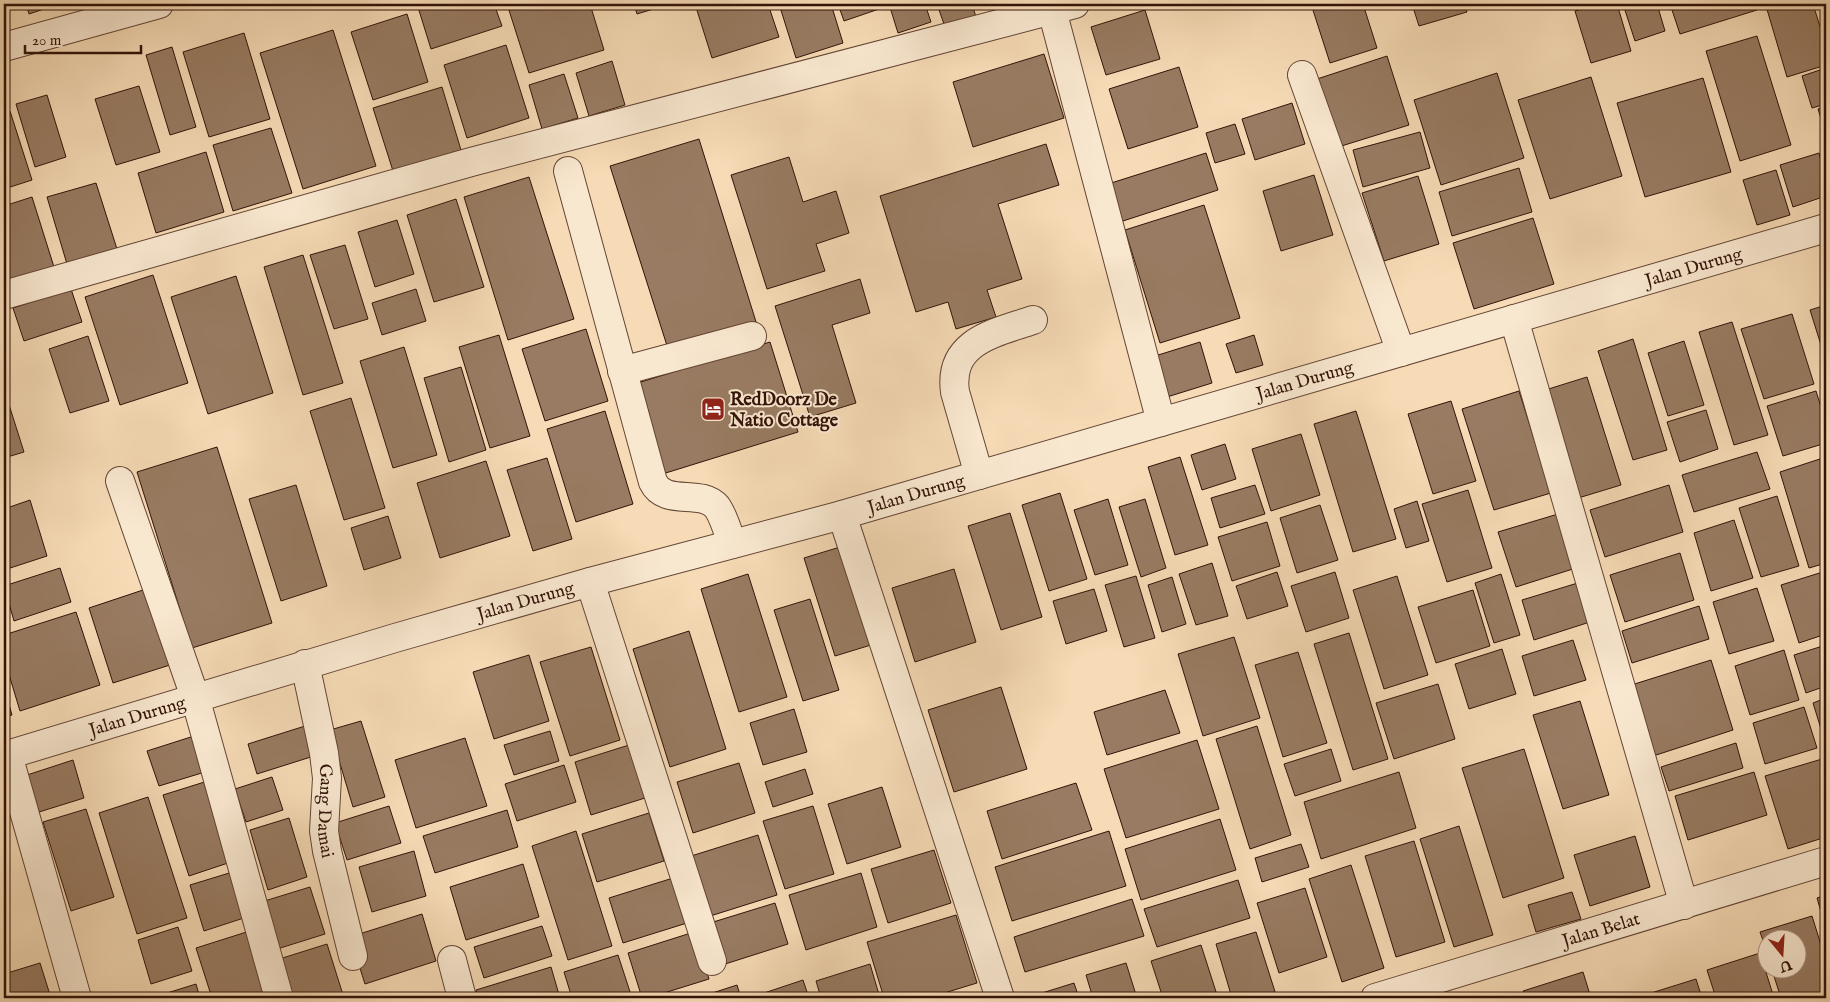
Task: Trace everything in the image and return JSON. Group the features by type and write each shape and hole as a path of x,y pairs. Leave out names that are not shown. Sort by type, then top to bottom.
{"street":[{"path":"4,48 105,11 159,4"},
{"path":"4,295 471,162 1064,7 1161,422"},
{"path":"1302,75 1401,352"},
{"path":"568,171 655,487 665,494 705,500 712,503 718,508 732,544"},
{"name":"Jalan Durung","path":"6,756 305,664 590,582 842,515 1826,228"},
{"path":"1514,319 1684,905"},
{"path":"979,475 955,392 953,378 956,366 961,356 979,340 1033,320"},
{"path":"622,371 752,336"},
{"path":"120,481 196,697 279,998"},
{"path":"842,515 1000,998"},
{"path":"590,582 712,961"},
{"name":"Gang Damai","path":"305,664 324,753 327,778 324,831 327,851 353,956"},
{"path":"6,756 78,998"},
{"name":"Jalan Belat","path":"1375,998 1826,860"},
{"path":"452,960 462,998"}],"building":[{"path":"26,4 59,4 29,14"},
{"path":"417,4 494,4 502,26 431,49"},
{"path":"507,4 590,4 604,50 529,73"},
{"path":"634,4 670,4 637,14"},
{"path":"695,4 768,4 779,37 712,58"},
{"path":"779,4 831,4 843,43 796,58"},
{"path":"838,4 880,4 882,8 844,21"},
{"path":"889,4 925,4 931,22 898,33"},
{"path":"937,4 972,4 976,17 945,27"},
{"path":"1311,4 1363,4 1377,48 1330,63"},
{"path":"1412,4 1465,4 1467,12 1419,26"},
{"path":"1598,4 1617,4 1631,51 1591,63 1575,11"},
{"path":"1623,4 1657,4 1665,31 1635,41"},
{"path":"1670,4 1755,4 1757,10 1680,34"},
{"path":"1774,4 1813,4 1826,46 1826,65 1787,77 1766,6"},
{"path":"1145,10 1160,59 1106,75 1091,27"},
{"path":"407,14 428,82 373,100 351,32"},
{"path":"333,30 376,166 303,189 260,53"},
{"path":"244,33 270,119 209,137 183,52"},
{"path":"1757,36 1791,145 1740,161 1706,51"},
{"path":"506,45 529,118 467,138 444,65"},
{"path":"172,47 196,127 170,135 146,55"},
{"path":"1044,54 1064,118 973,147 953,82"},
{"path":"1387,56 1409,125 1335,148 1314,80"},
{"path":"612,61 625,105 589,116 576,73"},
{"path":"1179,67 1198,127 1128,149 1109,89"},
{"path":"1826,68 1826,104 1812,108 1802,76"},
{"path":"1497,73 1524,158 1441,185 1414,100"},
{"path":"564,74 578,118 542,129 529,85"},
{"path":"1591,77 1622,176 1550,199 1518,100"},
{"path":"1703,78 1731,172 1645,197 1617,103"},
{"path":"139,86 160,152 116,165 95,99"},
{"path":"442,87 461,150 393,171 373,108"},
{"path":"47,95 66,157 35,167 16,104"},
{"path":"1292,103 1305,144 1255,160 1242,119"},
{"path":"1826,106 1826,135 1818,109"},
{"path":"10,111 32,180 4,189 4,113"},
{"path":"1235,124 1245,154 1215,163 1206,133"},
{"path":"271,128 292,193 233,211 213,145"},
{"path":"1420,132 1430,168 1363,187 1353,150"},
{"path":"699,139 757,325 669,352 610,166"},
{"path":"1046,144 1059,185 998,204 1022,279 987,290 996,317 956,329 948,302 916,312 880,196"},
{"path":"206,152 224,212 156,233 138,173"},
{"path":"1206,153 1218,190 1120,222 1108,184"},
{"path":"1819,153 1826,178 1826,196 1793,207 1780,165"},
{"path":"789,157 803,202 836,191 849,233 816,244 825,271 767,289 731,175"},
{"path":"1519,168 1532,212 1452,236 1439,192"},
{"path":"1776,170 1790,215 1757,225 1743,180"},
{"path":"1314,175 1333,235 1281,251 1263,191"},
{"path":"1418,176 1439,244 1384,261 1362,193"},
{"path":"529,177 574,319 508,340 464,197"},
{"path":"96,183 117,249 67,264 47,197"},
{"path":"32,197 54,267 4,283 4,206"},
{"path":"456,199 484,287 434,302 407,215"},
{"path":"1204,205 1240,318 1160,343 1125,230"},
{"path":"1533,218 1554,284 1474,309 1453,243"},
{"path":"397,220 414,274 375,287 358,232"},
{"path":"345,245 368,319 334,329 310,255"},
{"path":"303,255 343,383 303,395 264,267"},
{"path":"153,275 188,383 120,405 85,297"},
{"path":"236,276 273,393 208,414 171,297"},
{"path":"860,279 870,313 832,325 856,403 810,417 775,306"},
{"path":"71,289 82,322 24,341 13,308"},
{"path":"416,289 426,321 382,335 372,303"},
{"path":"1826,305 1826,361 1810,310"},
{"path":"1792,314 1814,384 1764,399 1741,329"},
{"path":"1732,322 1768,435 1734,445 1699,332"},
{"path":"586,329 608,401 545,421 522,349"},
{"path":"499,335 530,436 490,448 459,347"},
{"path":"1254,335 1263,365 1236,373 1226,344"},
{"path":"88,336 109,401 70,413 49,349"},
{"path":"1633,339 1667,450 1633,460 1598,351"},
{"path":"1684,341 1704,405 1668,416 1648,353"},
{"name":"RedDoorz De Natio Cottage","path":"770,342 798,432 656,476 628,386"},
{"path":"1200,342 1212,383 1167,397 1155,356"},
{"path":"404,347 437,455 393,468 360,361"},
{"path":"461,367 486,450 449,462 424,378"},
{"path":"1587,377 1621,485 1575,499 1542,391"},
{"path":"4,389 24,452 4,458"},
{"path":"1519,391 1551,493 1494,510 1462,409"},
{"path":"1816,391 1826,423 1826,443 1783,456 1767,406"},
{"path":"351,398 385,508 344,520 310,411"},
{"path":"1451,401 1476,481 1433,494 1408,414"},
{"path":"1706,410 1718,449 1680,462 1667,422"},
{"path":"605,411 633,504 576,522 547,429"},
{"path":"1356,411 1396,539 1353,552 1314,424"},
{"path":"1301,434 1320,495 1271,511 1252,449"},
{"path":"1225,444 1236,479 1202,490 1191,455"},
{"path":"217,447 272,623 192,648 137,472"},
{"path":"1757,452 1770,489 1694,512 1682,475"},
{"path":"1180,457 1208,545 1175,555 1148,467"},
{"path":"1826,457 1826,563 1809,568 1780,472"},
{"path":"547,458 572,539 533,551 507,470"},
{"path":"486,461 510,536 440,558 417,483"},
{"path":"296,485 327,586 281,601 249,499"},
{"path":"1255,485 1265,514 1220,528 1211,498"},
{"path":"1669,485 1683,532 1605,557 1590,510"},
{"path":"1468,490 1492,568 1447,582 1422,504"},
{"path":"1060,493 1087,579 1049,591 1022,505"},
{"path":"1777,496 1799,566 1761,577 1739,508"},
{"path":"1108,499 1128,565 1095,575 1074,510"},
{"path":"1145,499 1166,568 1141,577 1119,507"},
{"path":"30,500 47,556 4,570 4,509"},
{"path":"1417,501 1429,541 1406,548 1394,509"},
{"path":"1320,505 1338,560 1297,573 1280,518"},
{"path":"1010,513 1042,617 1001,630 968,526"},
{"path":"1558,514 1576,568 1516,587 1498,532"},
{"path":"388,516 401,558 364,570 351,528"},
{"path":"1734,520 1753,578 1711,591 1694,533"},
{"path":"1267,522 1280,566 1232,581 1218,537"},
{"path":"840,547 871,645 835,656 804,558"},
{"path":"1680,553 1694,600 1625,622 1610,575"},
{"path":"1212,563 1228,616 1196,625 1179,574"},
{"path":"60,568 71,602 14,621 4,586"},
{"path":"954,569 976,642 915,662 892,588"},
{"path":"1826,571 1826,634 1799,643 1781,585"},
{"path":"1277,572 1288,606 1247,619 1236,586"},
{"path":"1335,572 1349,618 1306,632 1291,586"},
{"path":"748,574 787,697 739,712 701,589"},
{"path":"1501,574 1520,635 1494,643 1475,583"},
{"path":"1136,576 1155,638 1124,647 1105,585"},
{"path":"1397,576 1428,675 1384,689 1353,590"},
{"path":"1172,577 1186,624 1162,632 1148,585"},
{"path":"1581,582 1593,621 1534,640 1522,600"},
{"path":"1757,588 1774,641 1729,654 1713,602"},
{"path":"146,589 170,665 113,683 89,608"},
{"path":"1094,589 1107,631 1066,644 1053,601"},
{"path":"1473,590 1490,646 1436,663 1418,607"},
{"path":"810,599 839,690 803,701 774,610"},
{"path":"1699,606 1709,639 1632,663 1622,631"},
{"path":"76,612 100,685 20,711 4,658 4,635"},
{"path":"689,631 726,749 670,767 633,649"},
{"path":"1349,633 1388,759 1353,770 1314,644"},
{"path":"1234,637 1260,718 1203,736 1178,654"},
{"path":"1573,640 1586,680 1534,696 1522,656"},
{"path":"1826,645 1826,686 1806,693 1794,655"},
{"path":"591,647 620,740 570,756 540,662"},
{"path":"1502,649 1516,694 1469,709 1455,664"},
{"path":"1784,650 1799,700 1750,715 1735,666"},
{"path":"1298,652 1327,743 1283,757 1255,665"},
{"path":"529,655 549,721 494,739 473,672"},
{"path":"1711,660 1733,730 1647,758 1625,687"},
{"path":"1438,684 1455,739 1394,759 1376,703"},
{"path":"4,687 12,715 4,717"},
{"path":"1001,687 1027,769 954,792 928,710"},
{"path":"1165,690 1180,733 1107,755 1094,712"},
{"path":"1826,698 1826,745 1813,703"},
{"path":"1580,701 1609,795 1563,809 1533,715"},
{"path":"1804,707 1817,748 1765,764 1753,723"},
{"path":"794,709 807,752 763,765 750,723"},
{"path":"361,721 385,797 353,807 330,730"},
{"path":"305,726 314,756 257,774 248,744"},
{"path":"1257,726 1291,835 1250,849 1216,739"},
{"path":"550,731 559,761 514,775 504,745"},
{"path":"194,736 205,772 159,786 147,751"},
{"path":"465,738 487,806 416,828 395,760"},
{"path":"1197,740 1219,809 1126,838 1104,769"},
{"path":"1736,743 1743,768 1669,791 1661,767"},
{"path":"629,745 645,798 591,815 575,762"},
{"path":"1331,749 1341,781 1295,796 1284,764"},
{"path":"1524,749 1564,878 1503,898 1462,768"},
{"path":"1822,759 1826,773 1826,837 1788,849 1765,776"},
{"path":"73,760 84,798 39,812 27,775"},
{"path":"739,763 755,813 693,833 677,782"},
{"path":"564,765 576,802 517,821 505,784"},
{"path":"805,769 813,794 773,807 765,782"},
{"path":"1399,772 1416,828 1321,859 1304,802"},
{"path":"1754,772 1767,815 1688,840 1675,796"},
{"path":"272,777 283,810 246,822 235,789"},
{"path":"214,779 240,859 189,876 163,795"},
{"path":"1076,783 1092,830 1002,859 987,811"},
{"path":"882,787 901,847 847,864 828,804"},
{"path":"148,797 187,918 137,934 99,813"},
{"path":"389,806 401,843 347,860 335,823"},
{"path":"813,806 834,874 785,889 763,821"},
{"path":"86,809 114,897 71,911 43,822"},
{"path":"507,810 518,847 435,873 423,836"},
{"path":"649,813 664,861 597,882 582,834"},
{"path":"289,818 307,877 268,890 250,830"},
{"path":"1220,819 1236,870 1141,900 1125,849"},
{"path":"1459,826 1493,935 1454,947 1420,839"},
{"path":"576,831 612,946 568,960 532,846"},
{"path":"1109,831 1126,886 1012,921 995,867"},
{"path":"758,835 777,895 707,917 688,857"},
{"path":"1635,836 1650,887 1590,906 1574,855"},
{"path":"1414,841 1445,942 1396,957 1365,856"},
{"path":"1301,844 1309,867 1262,882 1255,858"},
{"path":"934,850 951,903 888,923 871,869"},
{"path":"414,851 426,896 372,912 359,867"},
{"path":"523,864 539,917 466,940 450,887"},
{"path":"1351,865 1384,968 1342,982 1309,879"},
{"path":"239,870 253,915 204,931 190,885"},
{"path":"861,873 877,927 806,950 789,895"},
{"path":"673,878 687,923 623,943 609,898"},
{"path":"1238,880 1250,918 1157,947 1144,909"},
{"path":"310,887 325,934 274,950 258,903"},
{"path":"1305,888 1327,957 1279,973 1257,903"},
{"path":"1572,892 1581,919 1536,932 1528,905"},
{"path":"1826,895 1826,929 1817,898"},
{"path":"1132,899 1144,936 1025,972 1014,937"},
{"path":"775,903 788,944 722,965 710,923"},
{"path":"422,914 436,961 365,984 350,937"},
{"path":"956,915 977,983 928,998 884,998 867,942"},
{"path":"1812,916 1826,961 1826,998 1781,998 1775,980 1808,980 1808,930 1766,930"},
{"path":"542,926 552,956 484,978 474,947"},
{"path":"178,927 192,971 151,984 138,940"},
{"path":"256,929 278,998 212,998 196,948"},
{"path":"694,932 709,979 648,998 642,998 628,953"},
{"path":"1256,932 1277,998 1232,998 1216,944"},
{"path":"327,944 344,998 285,998 273,961"},
{"path":"1201,945 1218,998 1163,998 1151,961"},
{"path":"1758,954 1758,980 1768,980 1774,998 1716,998 1707,970"},
{"path":"618,955 632,998 572,998 564,972"},
{"path":"40,963 51,998 4,998 4,974"},
{"path":"1126,963 1137,998 1093,998 1086,975"},
{"path":"870,964 880,998 821,998 816,981"},
{"path":"551,967 560,998 478,998 476,990"},
{"path":"1583,972 1591,998 1525,998 1523,991"},
{"path":"1696,979 1702,998 1635,998"},
{"path":"803,980 809,998 749,998"},
{"path":"1074,983 1079,998 1026,998"},
{"path":"196,984 200,998 151,998"},
{"path":"737,985 741,998 700,997"}],"place":[{"name":"RedDoorz De Natio Cottage","path":"713,409"}]}
